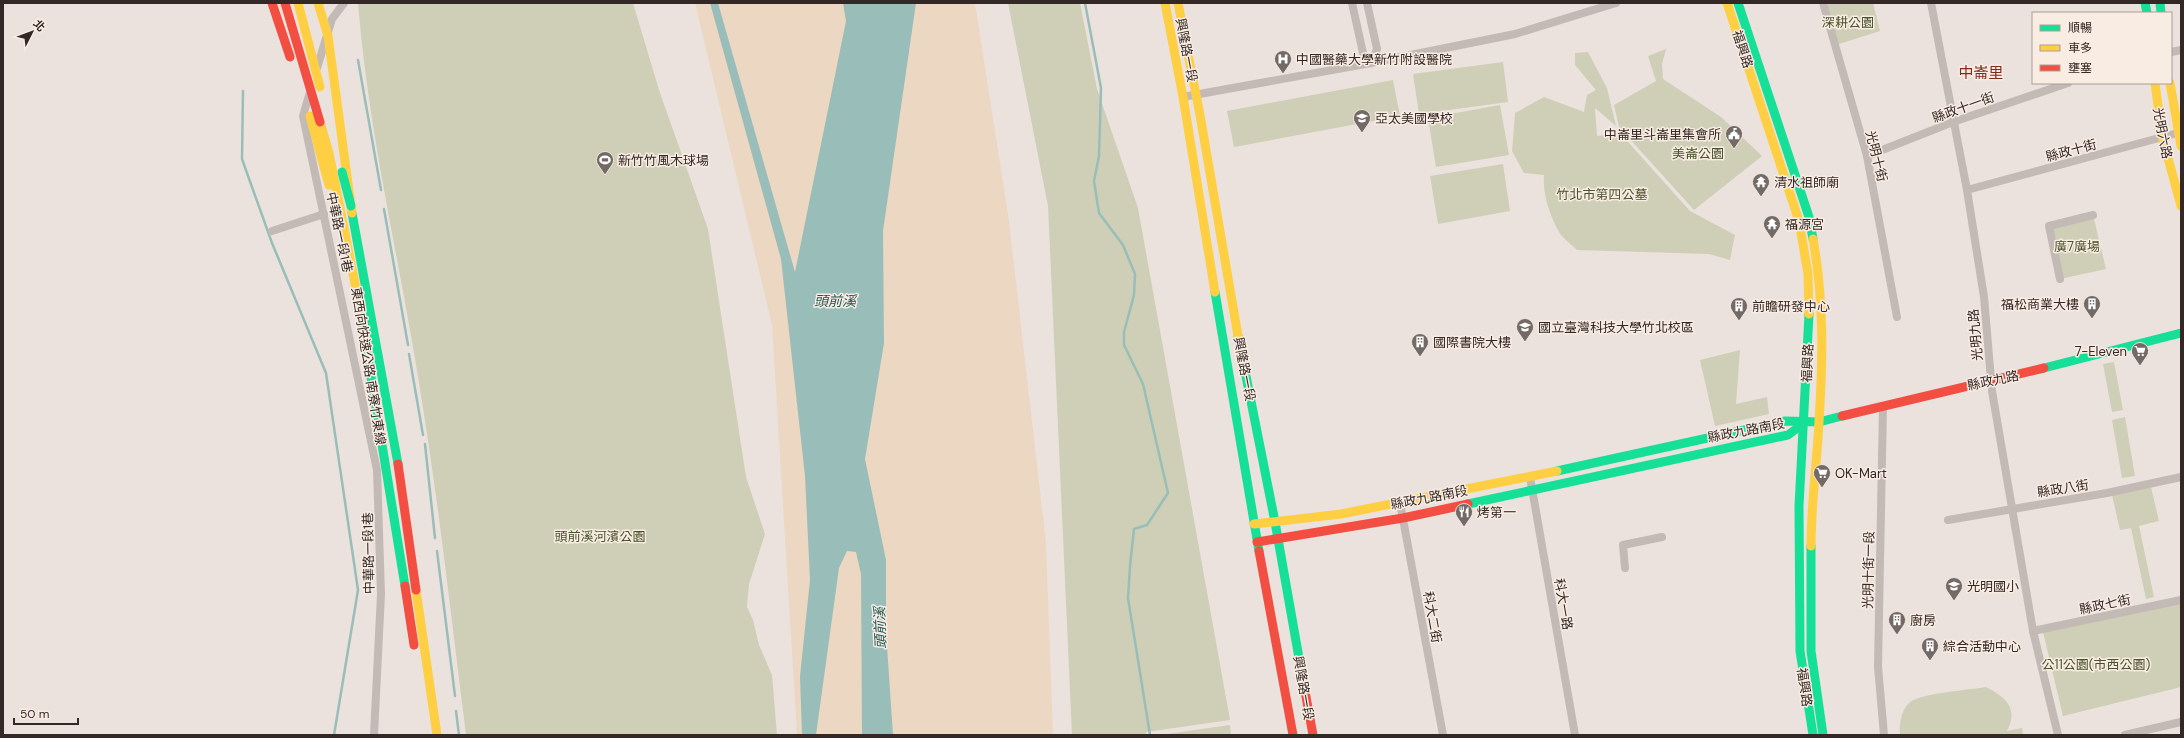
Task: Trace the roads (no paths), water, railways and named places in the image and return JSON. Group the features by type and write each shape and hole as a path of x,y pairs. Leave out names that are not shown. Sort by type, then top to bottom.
{"main road":[{"path":"272,3 294,67 335,206 351,278 360,309"},
{"name":"東西向快速公路 南寮竹東線","path":"285,3 329,153 360,309 427,735"},
{"name":"東西向快速公路 南寮竹東線","path":"298,3 351,206 399,469 437,735"},
{"path":"318,3 328,36"},
{"path":"322,3 328,36 351,206"},
{"name":"興隆路一段","path":"1165,3 1183,97 1256,542 1293,735"},
{"name":"興隆路一段","path":"1178,3 1243,363 1275,522 1313,735"},
{"name":"福興路","path":"1727,3 1799,221 1808,274 1809,336 1799,506 1800,651 1812,735"},
{"name":"福興路","path":"1738,3 1809,217 1815,249 1822,334 1819,422 1811,504 1811,651 1823,735"},
{"name":"光明六路","path":"2155,84 2162,136 2181,206"},
{"name":"光明六路","path":"2170,84 2181,146"},
{"name":"縣政九路","path":"1804,423 1819,422 1991,379 2025,373 2181,333"},
{"name":"縣政九路南段","path":"1254,524 1339,514 1400,503 1530,477 1785,421 1804,423"},
{"name":"縣政九路南段","path":"1256,542 1403,518 1533,490 1788,434 1804,423"}],"street":[{"name":"中華路一段1巷","path":"344,3 332,19 303,116 378,470 381,594 374,735"},
{"path":"1352,3 1363,53 1371,63"},
{"path":"1367,3 1378,49 1371,63"},
{"path":"1183,97 1371,63 1515,34 1591,6 1616,3"},
{"name":"光明十街","path":"1823,3 1867,156 1897,317"},
{"name":"光明九路","path":"1931,3 1967,190 1984,297 1991,379 2033,631 2058,735"},
{"name":"縣政十一街","path":"1867,156 1953,122 2065,84"},
{"name":"縣政十街","path":"1967,190 2082,160 2162,136 2179,133"},
{"path":"272,231 324,214"},
{"path":"2060,278 2049,226 2093,215"},
{"name":"光明十街一段","path":"1883,406 1878,667 1884,735"},
{"name":"科大一路","path":"1530,477 1575,735"},
{"name":"縣政八街","path":"1948,520 2107,493 2181,477"},
{"name":"科大二街","path":"1400,503 1443,735"},
{"path":"1625,568 1623,545 1662,537"},
{"name":"縣政七街","path":"2033,631 2181,600"},
{"path":"2124,735 2181,722"}],"water":[{"name":"頭前溪","path":"710,3 718,3 795,272 846,21 843,3 916,3 883,231 884,343 865,459 886,560 886,631 893,735 862,735 861,574 856,552 847,551 839,568 816,735 802,735 800,676 810,580 805,476 781,259"}],"waterway":[{"path":"1085,3 1101,88 1099,156 1094,181 1099,213 1123,245 1135,274 1134,295 1124,332 1124,345 1143,384 1168,493 1147,525 1134,529 1130,566 1128,598 1150,735"},
{"path":"358,60 381,190"},
{"path":"243,91 242,159 272,243 326,373 358,590 334,735"},
{"path":"384,209 408,345"},
{"path":"409,354 423,435"},
{"path":"425,444 435,538"},
{"path":"437,551 455,696"},
{"path":"456,711 459,735"}],"place":[{"name":"中國醫藥大學新竹附設醫院","path":"1283,74"},
{"name":"亞太美國學校","path":"1362,133"},
{"name":"中崙里斗崙里集會所","path":"1734,149"},
{"name":"新竹竹風木球場","path":"605,175"},
{"name":"清水祖師廟","path":"1761,197"},
{"name":"福源宮","path":"1772,239"},
{"name":"福松商業大樓","path":"2092,319"},
{"name":"前瞻研發中心","path":"1739,321"},
{"name":"國立臺灣科技大學竹北校區","path":"1525,342"},
{"name":"國際書院大樓","path":"1420,357"},
{"name":"7-Eleven","path":"2140,366"},
{"name":"OK-Mart","path":"1822,488"},
{"name":"烤第一","path":"1464,527"},
{"name":"光明國小","path":"1954,601"},
{"name":"廚房","path":"1897,635"},
{"name":"綜合活動中心","path":"1930,661"}],"district":[{"name":"中崙里","path":"1981,73"}],"park label":[{"name":"深耕公園","path":"1848,22"},
{"name":"美崙公園","path":"1698,153"},
{"name":"竹北市第四公墓","path":"1602,194"},
{"name":"廣7廣場","path":"2077,246"},
{"name":"頭前溪河濱公園","path":"600,536"},
{"name":"公11公園(市西公園)","path":"2096,664"}]}
